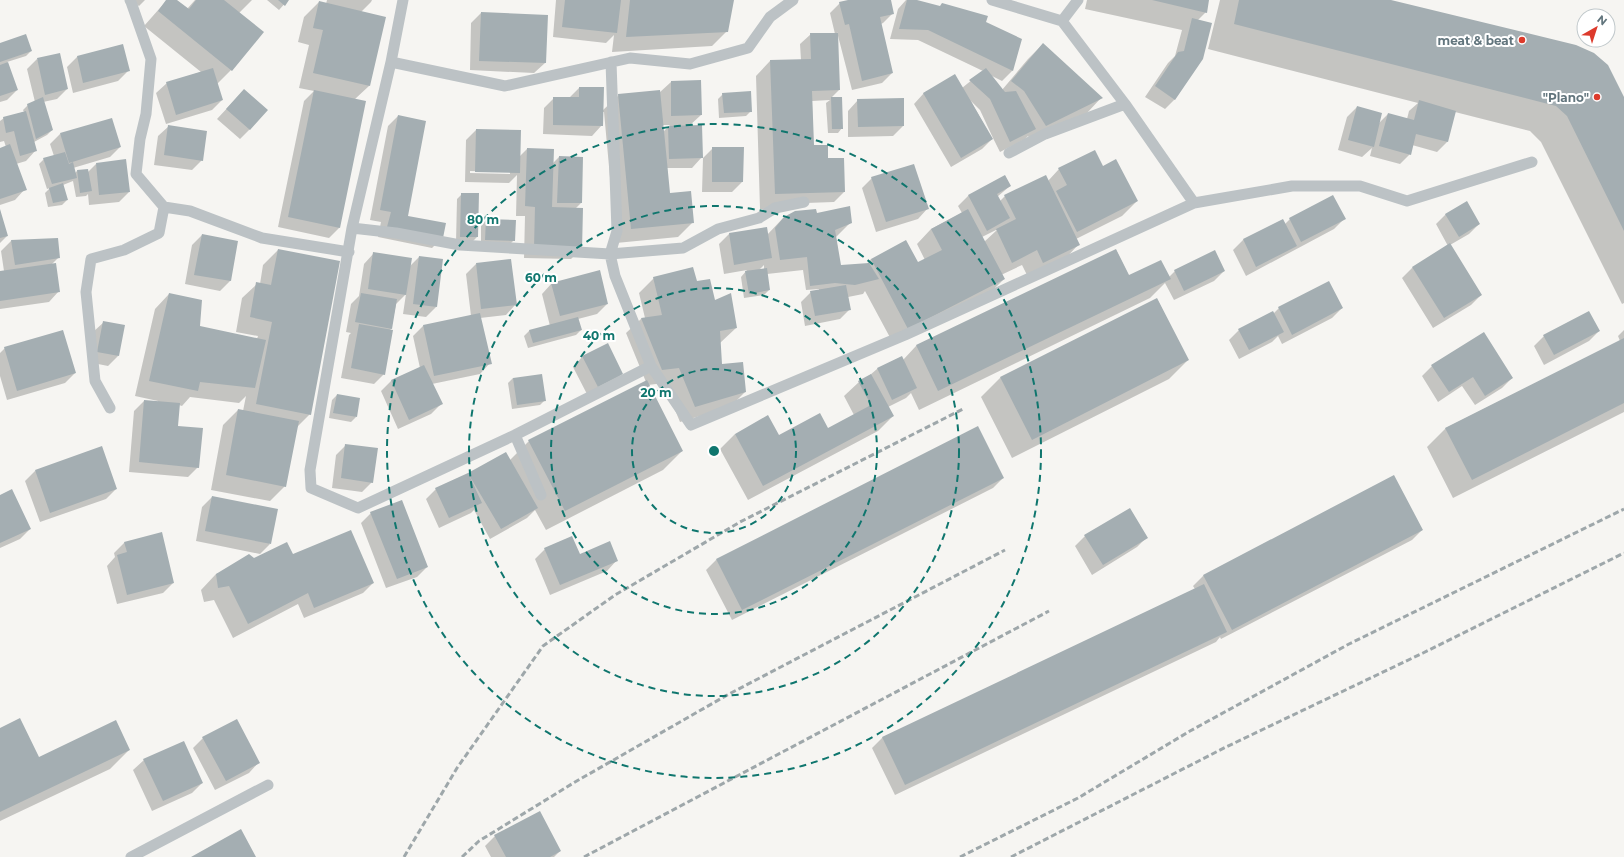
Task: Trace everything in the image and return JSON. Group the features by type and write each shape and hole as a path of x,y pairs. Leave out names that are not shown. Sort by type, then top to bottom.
{"lane":[{"path":"130,0 151,59 146,114 140,139 136,174 164,207 190,211 262,238 349,252"},
{"path":"403,0 352,228 310,470 311,488 358,508 515,435 651,366"},
{"path":"390,62 505,86 630,58 690,64 748,48 770,17 793,0"},
{"path":"992,0 1062,21 1125,104 1194,203"},
{"path":"1062,21 1078,0"},
{"path":"611,62 618,231 610,254 615,276 651,366 691,425 905,335 1194,203 1292,186 1360,186 1407,201 1532,162"},
{"path":"1009,153 1045,134 1125,104"},
{"path":"352,228 396,233 460,245 610,254 683,248 718,229 759,218 775,208 804,202"},
{"path":"110,408 94,381 86,292 91,259 124,250 159,233 164,207"},
{"path":"515,435 541,495"},
{"path":"132,857 268,785"}],"building":[{"path":"166,0 177,0 189,9 196,0 224,0 264,32 232,71 158,11"},
{"path":"278,0 289,0 285,6"},
{"path":"565,0 621,0 617,33 562,27"},
{"path":"630,0 734,0 728,32 626,37"},
{"path":"848,0 891,0 894,14 880,17 893,73 862,81 849,24 845,25 839,2"},
{"path":"907,0 917,0 940,6 942,3 988,16 986,22 1022,39 1013,71 928,30 899,29"},
{"path":"1152,0 1209,0 1207,13"},
{"path":"1239,0 1391,0 1576,45 1576,48 1583,48 1594,53 1608,65 1624,97 1624,231 1567,116 1556,106 1234,24"},
{"path":"319,1 386,17 370,86 313,73 323,30 313,28"},
{"path":"481,12 548,15 546,63 479,61"},
{"path":"1192,18 1212,23 1203,59 1175,100 1155,86 1178,52 1184,51"},
{"path":"810,33 838,33 840,90 812,91 814,145 828,145 828,158 844,158 845,192 775,194 770,60 811,59"},
{"path":"26,34 32,51 0,62 0,43"},
{"path":"1043,43 1103,98 1046,126 1024,91 1011,81"},
{"path":"123,44 130,71 83,83 77,56"},
{"path":"60,53 68,89 45,95 37,58"},
{"path":"8,62 18,90 0,96 0,65"},
{"path":"213,68 223,100 176,115 166,82"},
{"path":"986,68 1005,92 1016,91 1036,129 1010,142 990,99 969,80"},
{"path":"955,74 993,139 961,158 923,93"},
{"path":"701,80 702,115 671,116 671,81"},
{"path":"579,87 604,87 603,126 553,125 553,97 579,97"},
{"path":"244,89 268,110 250,130 226,109"},
{"path":"314,90 366,101 340,228 288,217"},
{"path":"660,90 670,193 691,191 694,223 631,229 618,94"},
{"path":"751,91 752,112 724,113 722,93"},
{"path":"43,97 53,130 36,139 27,104"},
{"path":"831,97 842,97 843,129 832,129"},
{"path":"904,98 904,126 858,127 857,99"},
{"path":"1419,100 1456,111 1448,142 1416,134 1411,155 1379,146 1388,113 1414,120"},
{"path":"1357,106 1382,113 1374,147 1348,140"},
{"path":"26,111 37,151 20,156 14,131 6,133 3,117"},
{"path":"398,115 426,121 408,216 446,223 443,238 387,227 391,212 380,210"},
{"path":"112,118 121,147 69,163 60,133"},
{"path":"168,125 207,131 203,161 164,155"},
{"path":"702,125 703,158 669,159 668,126"},
{"path":"476,129 521,130 520,173 475,172"},
{"path":"10,144 27,190 0,199 0,148"},
{"path":"712,147 744,147 743,182 712,182"},
{"path":"527,148 554,149 552,207 583,208 582,250 534,248 535,207 525,206"},
{"path":"1095,150 1103,166 1116,159 1138,201 1077,232 1056,191 1067,185 1058,168"},
{"path":"65,152 69,164 73,162 77,178 52,184 43,158"},
{"path":"559,156 583,157 582,203 557,203"},
{"path":"126,159 130,192 99,195 96,163"},
{"path":"914,164 929,209 886,222 871,177"},
{"path":"88,169 92,191 80,193 77,170"},
{"path":"1005,175 1011,186 997,194 1010,218 987,231 968,195"},
{"path":"1046,175 1080,245 1043,263 1037,250 1012,263 996,229 1016,219 1004,195"},
{"path":"63,183 68,200 53,203 49,188"},
{"path":"461,193 479,193 478,237 460,237"},
{"path":"1333,195 1346,219 1301,242 1289,218"},
{"path":"1467,201 1480,224 1459,237 1445,214"},
{"path":"850,206 852,223 835,230 841,265 869,263 879,279 855,285 835,283 810,286 807,257 780,260 775,228 784,217 795,211 816,209 817,213"},
{"path":"0,209 8,236 0,238"},
{"path":"968,209 1005,279 908,329 871,259 906,240 918,262 942,250 931,229"},
{"path":"486,219 516,220 515,241 485,240"},
{"path":"1283,219 1297,246 1256,267 1243,239"},
{"path":"767,227 772,258 734,265 729,233"},
{"path":"202,234 238,241 231,281 194,275"},
{"path":"58,238 60,258 15,265 11,240"},
{"path":"1450,243 1482,295 1444,318 1412,267"},
{"path":"278,249 340,261 311,415 256,404 272,322 250,317 256,282 271,285"},
{"path":"1116,249 1129,275 1161,260 1171,279 938,391 916,345"},
{"path":"1215,250 1225,271 1184,291 1174,270"},
{"path":"373,252 412,258 406,295 368,289"},
{"path":"419,256 443,259 437,307 413,304"},
{"path":"511,259 517,305 481,309 476,263"},
{"path":"56,263 60,292 0,301 0,271"},
{"path":"693,267 697,281 710,279 715,300 731,293 737,328 720,331 722,364 743,362 746,392 695,407 679,368 662,370 641,318 662,315 653,277"},
{"path":"767,268 770,290 749,294 745,271"},
{"path":"600,270 608,304 560,316 551,283"},
{"path":"1329,281 1343,308 1292,335 1278,307"},
{"path":"846,285 851,310 815,316 810,291"},
{"path":"169,293 202,300 200,326 266,340 255,388 200,382 198,391 149,381"},
{"path":"361,293 397,299 392,329 355,322"},
{"path":"1157,298 1189,360 1032,440 1000,377"},
{"path":"1273,311 1284,332 1249,350 1238,329"},
{"path":"1589,311 1600,331 1554,355 1543,335"},
{"path":"480,313 492,364 434,376 423,325"},
{"path":"578,317 582,330 533,343 529,330"},
{"path":"103,321 125,325 119,356 97,352"},
{"path":"359,324 393,330 385,375 351,368"},
{"path":"63,330 76,373 17,391 4,347"},
{"path":"1484,332 1513,378 1485,396 1473,377 1449,392 1431,365"},
{"path":"1624,338 1624,403 1472,480 1445,428"},
{"path":"608,343 623,374 598,387 582,356"},
{"path":"902,356 917,388 892,400 877,368"},
{"path":"424,365 443,404 409,420 391,380"},
{"path":"542,374 546,401 517,405 513,378"},
{"path":"871,374 894,416 763,486 735,434 768,415 779,435 820,413 828,428 871,405 858,381"},
{"path":"647,380 683,451 565,511 528,440"},
{"path":"337,394 360,398 357,417 333,413"},
{"path":"144,400 180,403 178,426 203,428 199,468 139,462"},
{"path":"238,409 299,421 286,487 226,475"},
{"path":"978,426 1004,478 742,610 716,559"},
{"path":"345,444 378,448 373,483 341,478"},
{"path":"102,446 117,489 50,513 35,470"},
{"path":"506,452 538,508 501,529 469,475 482,503 449,518 435,488 468,473"},
{"path":"1394,475 1423,530 1232,630 1203,575"},
{"path":"12,489 31,529 0,543 0,495"},
{"path":"212,496 278,509 271,544 205,531"},
{"path":"402,500 428,567 397,579 370,512"},
{"path":"1130,508 1148,538 1103,565 1084,535"},
{"path":"351,530 374,583 314,608 308,593 248,624 229,586 218,588 216,574 249,554 254,558 287,542 293,554"},
{"path":"162,532 174,583 127,595 117,555 127,552 124,542"},
{"path":"572,536 580,554 610,541 618,561 560,585 544,548"},
{"path":"1204,584 1227,632 905,785 882,737"},
{"path":"20,718 39,757 116,720 130,750 0,812 0,728"},
{"path":"237,719 260,763 226,781 202,737"},
{"path":"184,741 203,783 163,801 143,759"},
{"path":"540,811 561,851 550,857 506,857 494,835"},
{"path":"241,829 256,857 191,857"}],"railway":[{"path":"404,857 457,768 543,646 615,595 740,522 963,409"},
{"path":"960,857 1078,798 1190,731 1349,644 1624,509"},
{"path":"462,857 479,841 575,782 729,694 1005,550"},
{"path":"1011,857 1226,747 1423,653 1624,553"},
{"path":"584,857 1049,611"}],"place":[{"name":"meat & beat","path":"1522,40"},
{"name":"\"Plano\"","path":"1597,97"}]}
